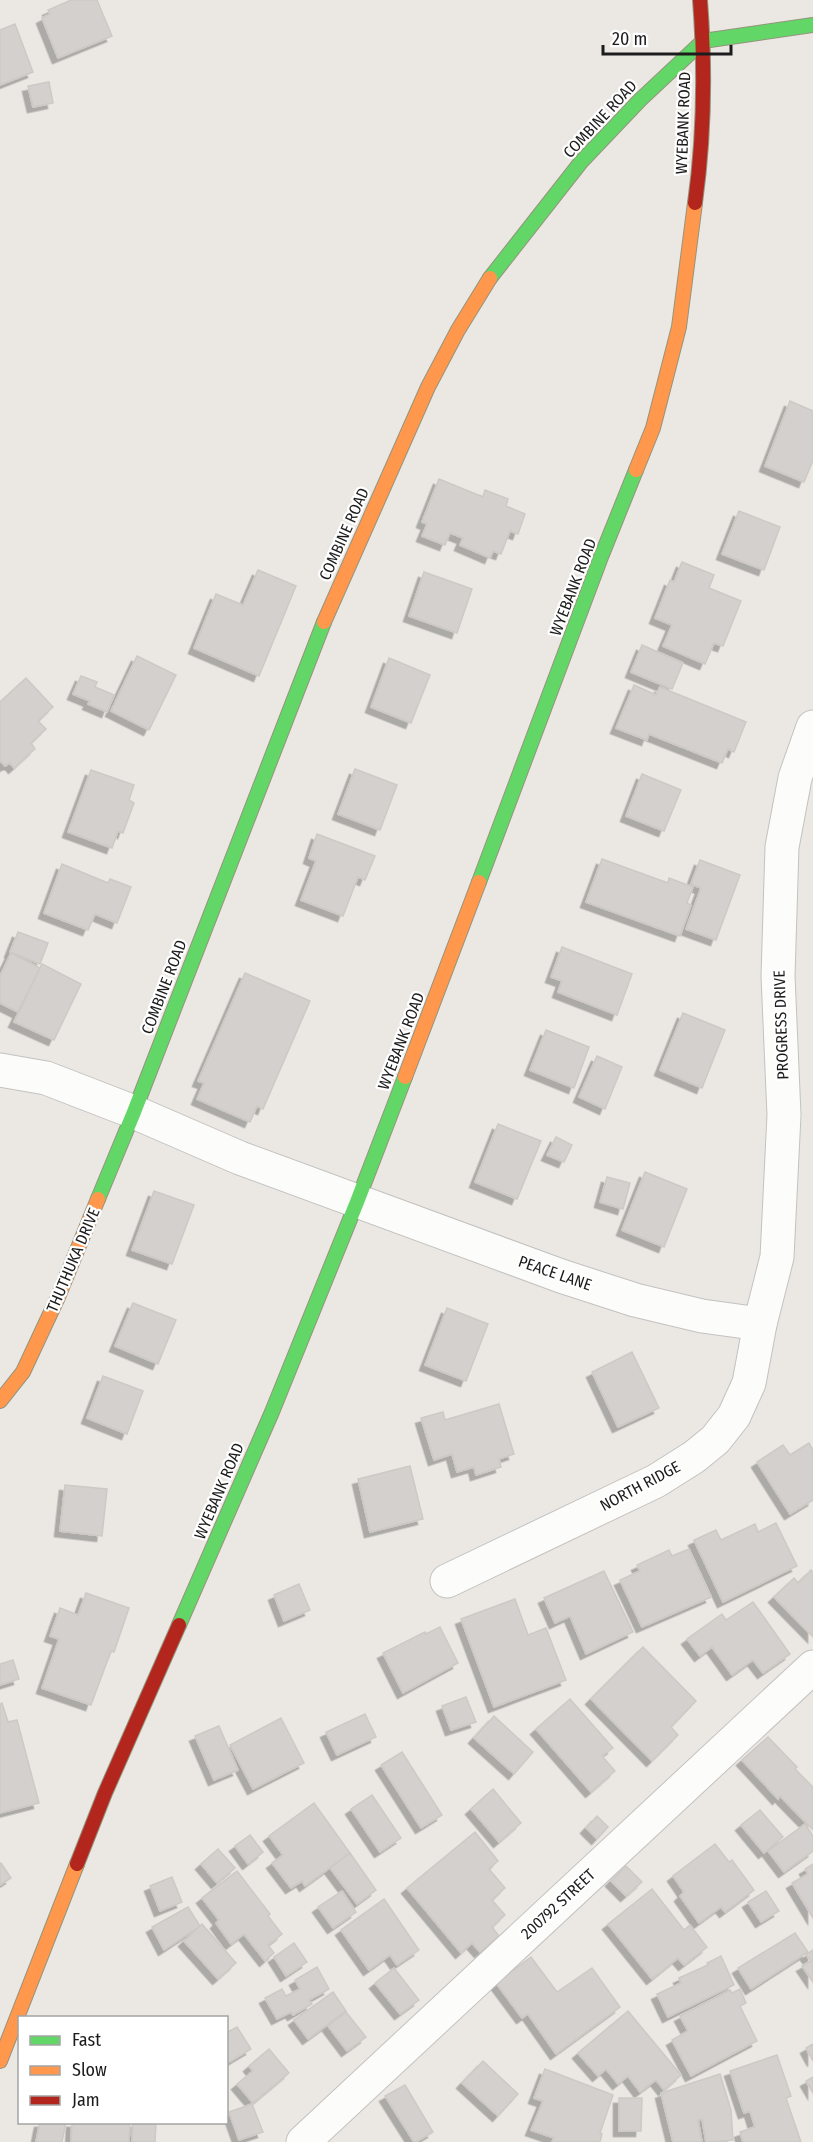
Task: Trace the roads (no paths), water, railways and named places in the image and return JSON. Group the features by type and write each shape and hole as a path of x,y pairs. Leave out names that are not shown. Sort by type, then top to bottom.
{"street":[{"name":"WYEBANK ROAD","path":"0,2061 105,1793 272,1412 357,1202 652,428 679,327 699,174 703,41 700,0"},
{"path":"703,41 813,25"},
{"name":"COMBINE ROAD","path":"134,1112 333,598 428,387 486,283 567,179 640,100 703,41"},
{"name":"PROGRESS DRIVE","path":"760,1324 777,1257 783,1138 778,976 782,847 795,778 813,728"},
{"path":"0,1070 46,1078 134,1112 240,1158 357,1202"},
{"name":"THUTHUKA DRIVE","path":"0,1401 28,1362 58,1297 134,1112"},
{"name":"PEACE LANE","path":"357,1202 561,1276 636,1300 702,1316 760,1324"},
{"name":"NORTH RIDGE","path":"447,1581 656,1481 694,1457 715,1440 734,1416 749,1383 760,1324"},
{"name":"200792 STREET","path":"303,2142 813,1668"}]}
